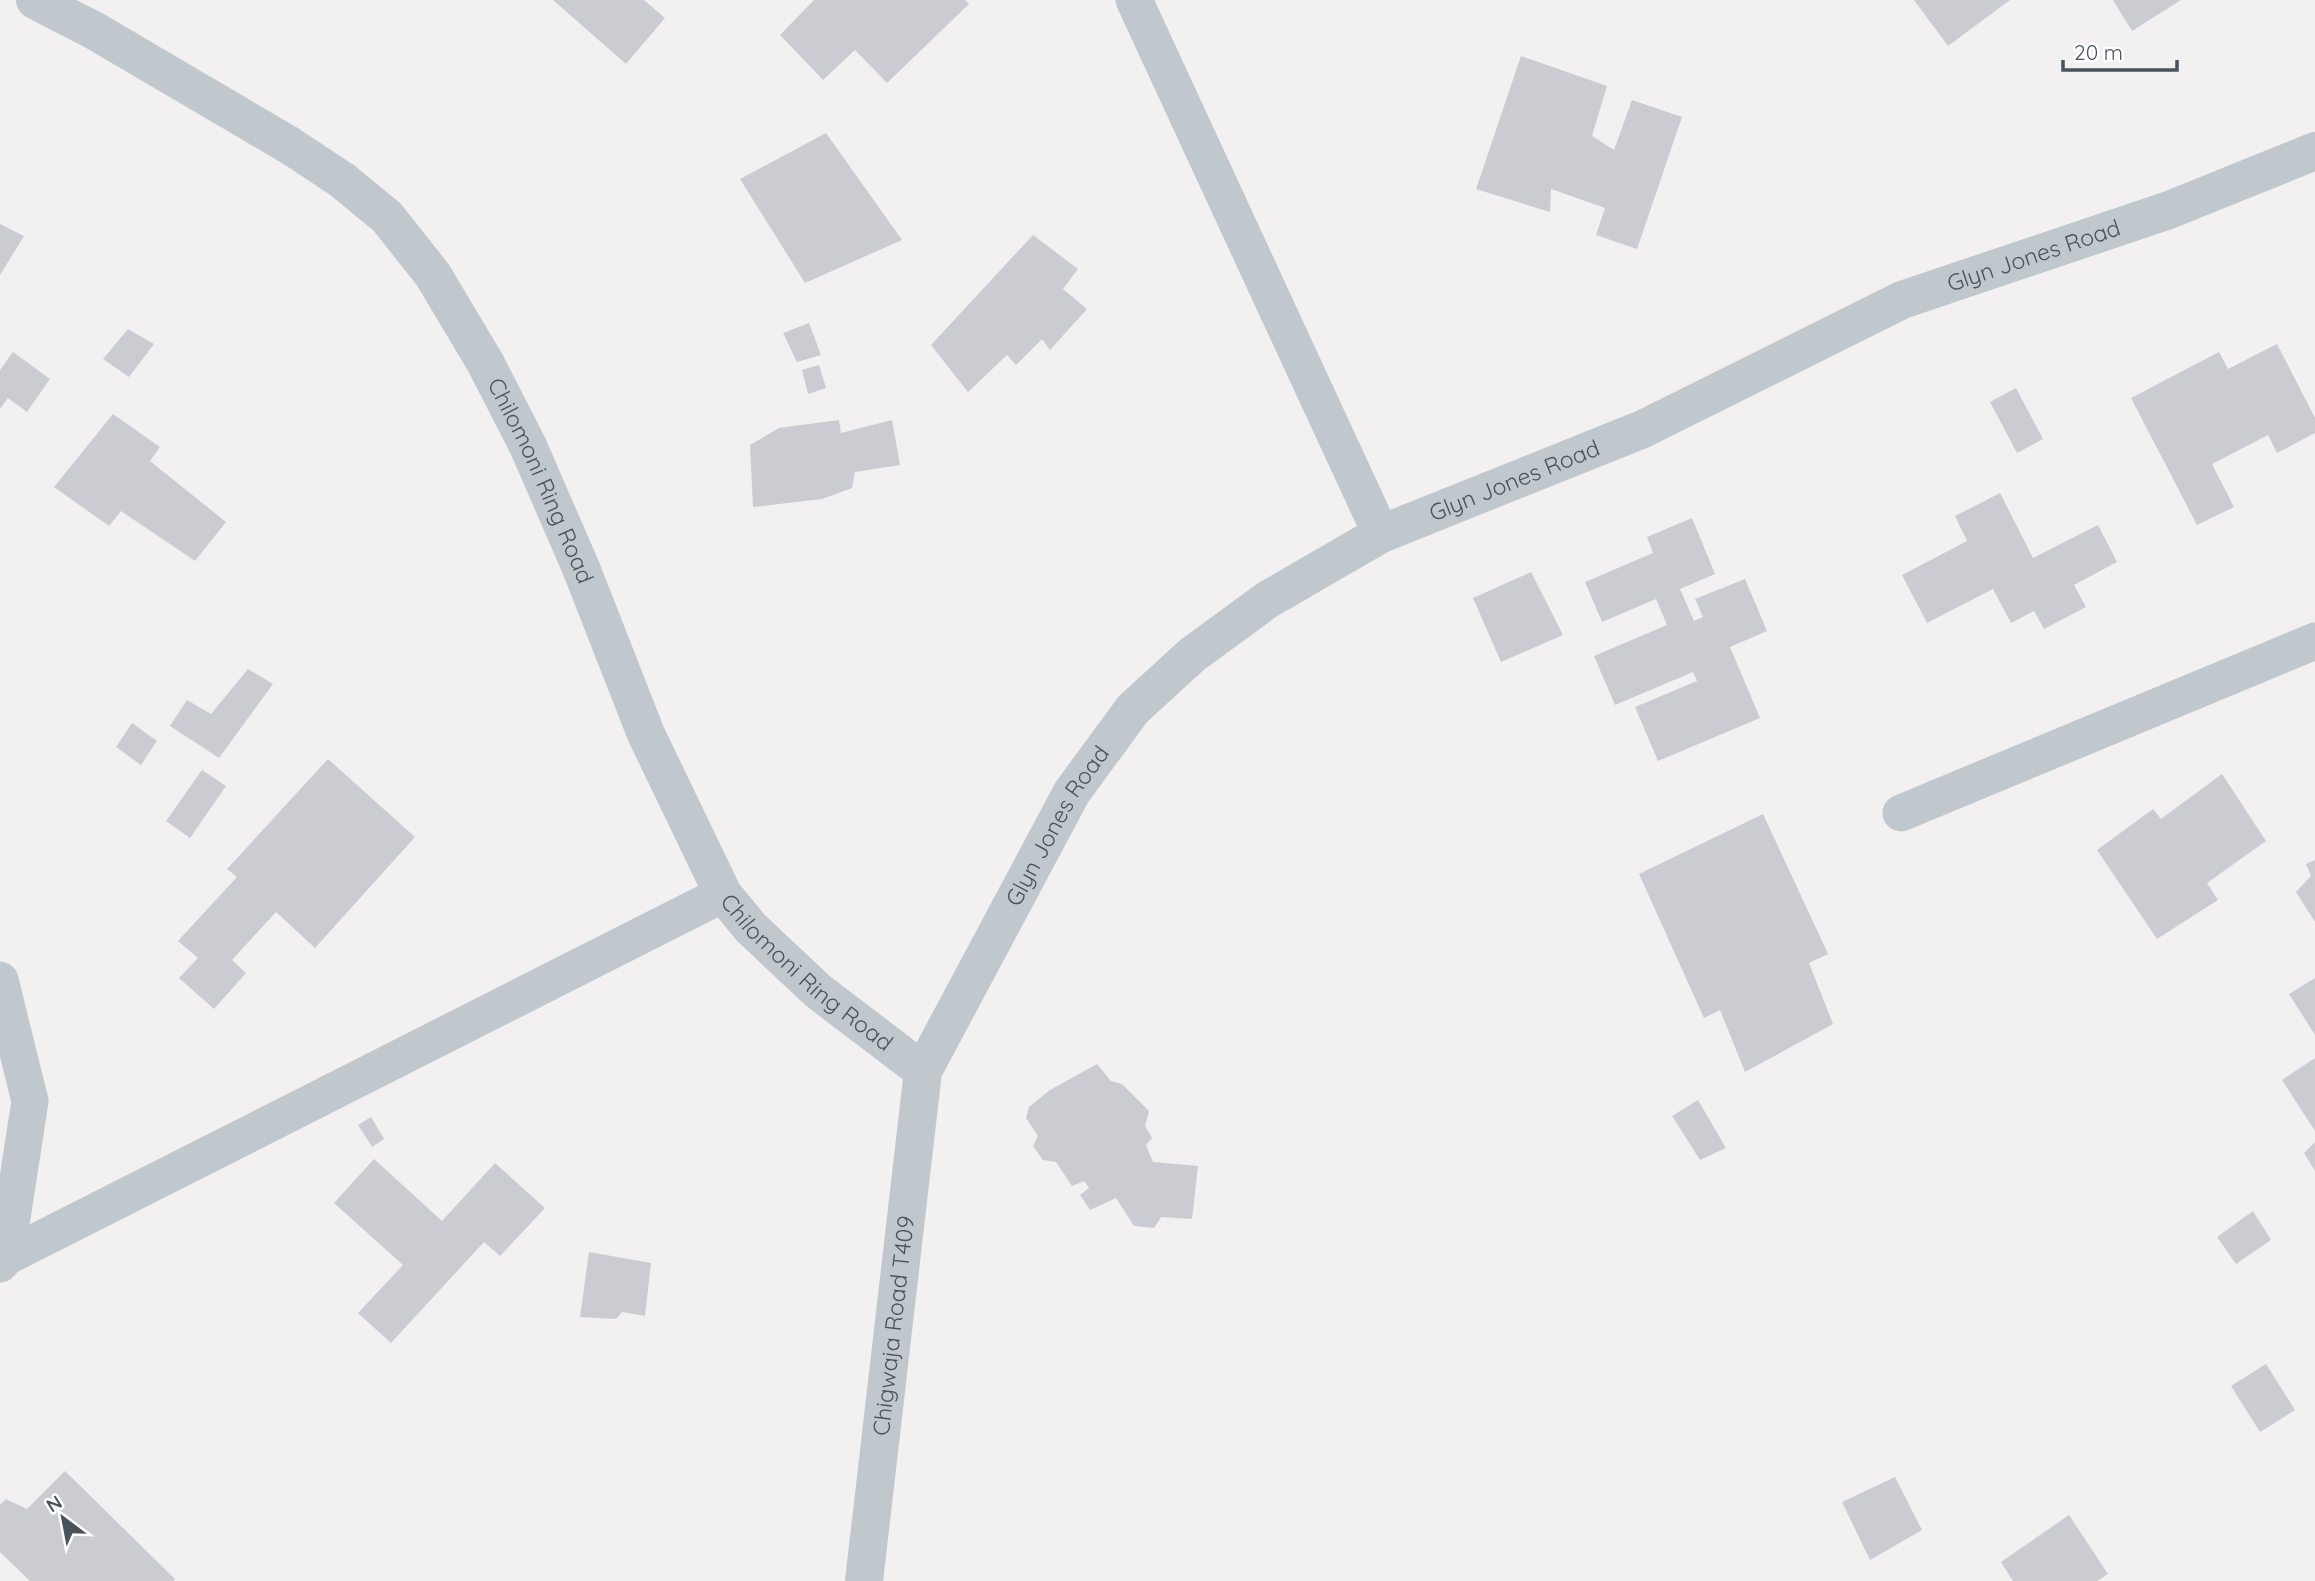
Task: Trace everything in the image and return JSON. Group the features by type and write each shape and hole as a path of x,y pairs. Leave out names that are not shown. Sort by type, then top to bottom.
{"street":[{"name":"Chilomoni Ring Road","path":"35,0 95,31 278,138 342,180 387,217 425,265 486,364 528,446 581,568 646,734 723,894 751,928 818,991 923,1072"},
{"path":"1134,0 1381,534"},
{"name":"Glyn Jones Road","path":"923,1072 1072,792 1133,709 1192,655 1267,600 1381,534 1643,429 1902,300 2169,210 2315,151"},
{"path":"1900,813 2310,653"},
{"path":"3,1260 723,894"},
{"path":"0,980 30,1101 3,1260"},
{"name":"Chigwaja Road T409","path":"864,1581 923,1072"}],"building":[{"path":"553,0 644,0 665,18 626,64"},
{"path":"814,0 965,0 969,4 887,83 855,50 823,80 780,35"},
{"path":"1914,0 2010,0 1948,46"},
{"path":"2113,0 2181,0 2132,31"},
{"path":"1521,56 1607,86 1592,136 1614,150 1632,100 1682,117 1637,249 1596,235 1605,208 1551,189 1550,212 1476,189"},
{"path":"826,133 902,240 805,283 740,179"},
{"path":"0,224 24,236 0,275"},
{"path":"1033,235 1078,269 1063,289 1087,309 1050,350 1042,339 1016,365 1007,355 968,392 931,345"},
{"path":"809,323 821,355 797,362 783,333"},
{"path":"128,329 154,344 129,377 103,359"},
{"path":"2277,344 2315,418 2315,433 2277,453 2268,435 2212,464 2234,507 2197,525 2131,398 2219,352 2228,369"},
{"path":"13,352 50,379 27,412 8,398 0,409 0,370"},
{"path":"819,365 826,388 808,394 802,370"},
{"path":"2016,388 2043,439 2017,453 1990,402"},
{"path":"113,414 160,447 150,461 226,522 195,561 121,511 109,526 54,487"},
{"path":"839,420 841,433 892,420 900,465 855,472 852,488 822,499 753,507 750,445 779,428"},
{"path":"2000,493 2033,558 2098,525 2117,562 2074,585 2086,607 2044,629 2034,611 2011,623 1993,589 1927,623 1902,575 1967,541 1955,516"},
{"path":"1692,518 1715,574 1680,589 1694,621 1703,617 1695,599 1745,579 1767,631 1730,647 1760,718 1658,761 1635,707 1697,681 1693,672 1615,705 1594,656 1667,625 1656,599 1602,622 1585,582 1653,553 1647,537"},
{"path":"1531,572 1563,635 1501,662 1473,598"},
{"path":"248,669 273,684 219,758 170,726 187,700 211,714"},
{"path":"132,723 157,741 141,765 116,747"},
{"path":"328,759 415,837 315,948 276,912 232,960 246,973 214,1009 179,978 198,958 178,941 237,877 227,869"},
{"path":"202,770 226,786 190,838 166,821"},
{"path":"2222,774 2266,841 2207,883 2218,900 2157,939 2097,850 2153,809 2161,819"},
{"path":"1763,814 1828,954 1809,963 1833,1024 1745,1072 1720,1010 1704,1018 1639,874"},
{"path":"2315,860 2315,922 2296,892 2311,876 2306,864"},
{"path":"2315,978 2315,1035 2289,994"},
{"path":"2315,1058 2315,1131 2282,1080"},
{"path":"1097,1064 1111,1081 1122,1084 1149,1111 1145,1126 1152,1138 1146,1145 1153,1162 1198,1166 1192,1219 1161,1217 1154,1228 1134,1226 1116,1198 1090,1210 1080,1195 1089,1188 1084,1181 1072,1186 1056,1162 1043,1160 1033,1146 1038,1136 1026,1118 1029,1107 1050,1090"},
{"path":"1698,1100 1726,1148 1700,1160 1672,1116"},
{"path":"371,1117 384,1139 372,1147 358,1125"},
{"path":"2315,1142 2315,1171 2304,1153"},
{"path":"374,1159 442,1221 495,1163 545,1208 500,1256 484,1242 391,1343 358,1313 403,1265 334,1203"},
{"path":"2253,1211 2271,1240 2236,1264 2217,1237"},
{"path":"589,1252 651,1263 645,1316 622,1312 616,1319 580,1317"},
{"path":"2266,1364 2295,1410 2260,1432 2231,1386"},
{"path":"65,1471 175,1579 173,1581 30,1581 0,1552 0,1505 6,1499 27,1509"},
{"path":"1895,1477 1922,1530 1870,1560 1842,1502"},
{"path":"2069,1515 2108,1574 2097,1581 2013,1581 2001,1562"}]}
